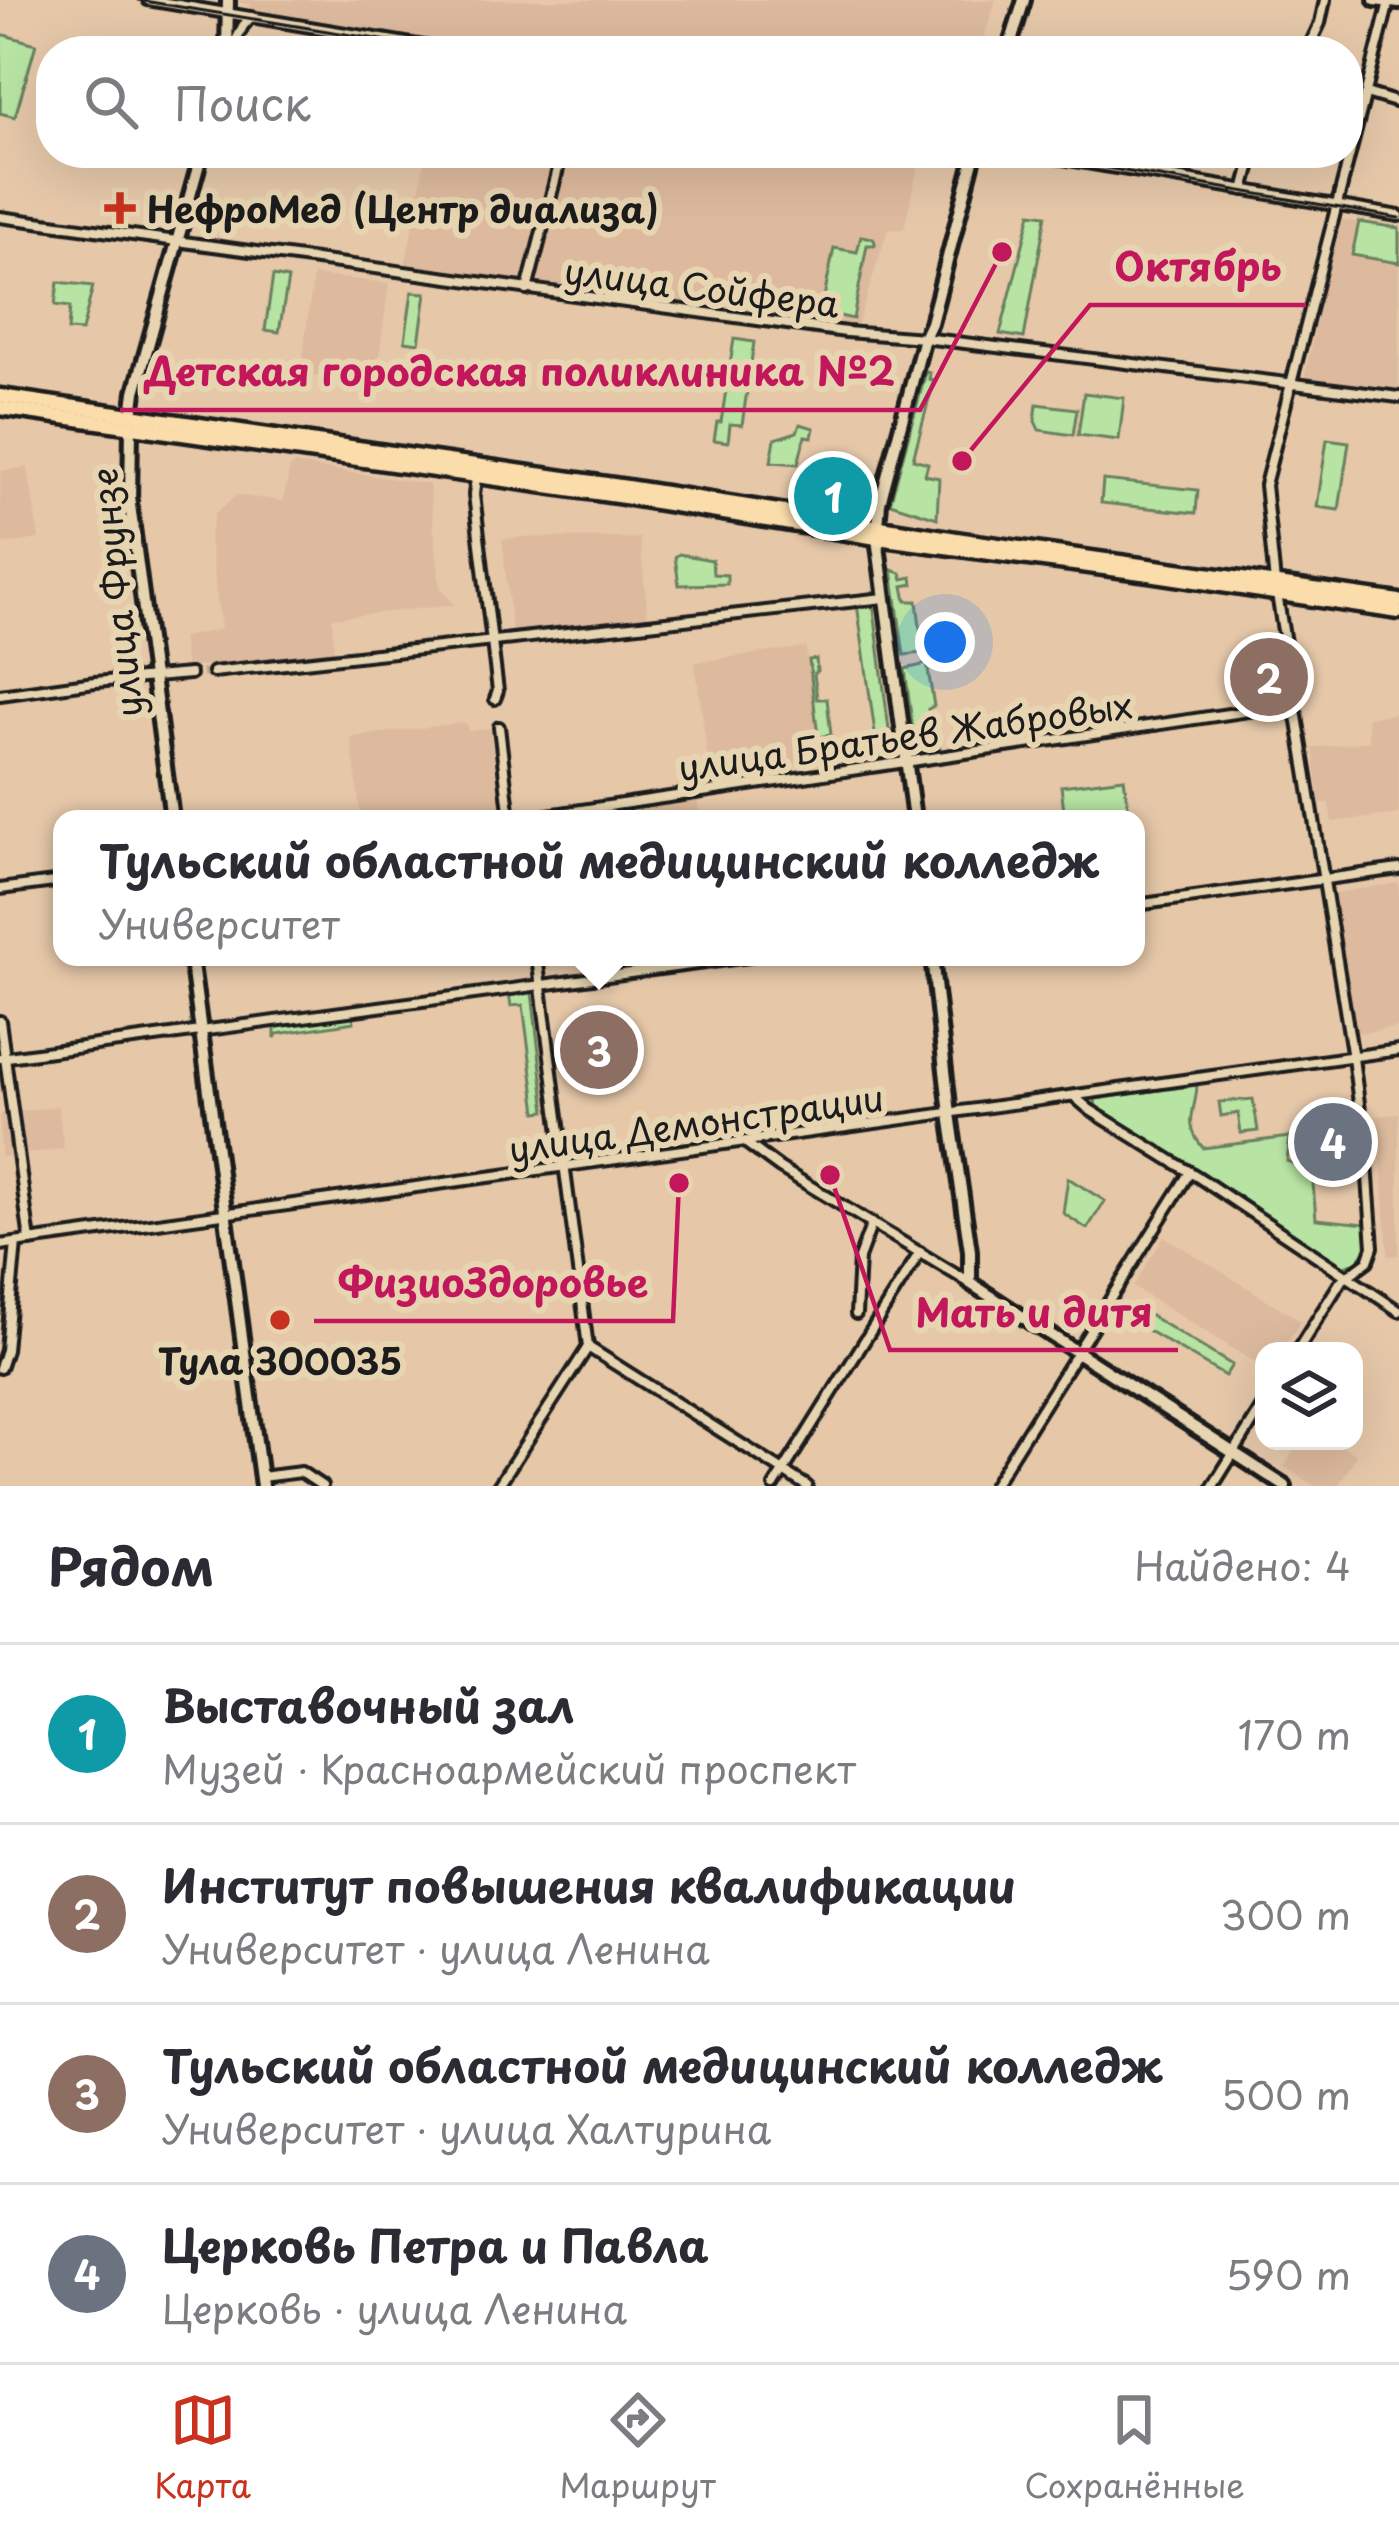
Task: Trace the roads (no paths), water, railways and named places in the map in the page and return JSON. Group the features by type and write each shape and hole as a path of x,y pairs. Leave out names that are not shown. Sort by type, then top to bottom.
{"main road":[{"path":"0,396 476,477 1399,602"},
{"path":"0,408 132,421 877,532"},
{"path":"1275,588 1399,613"}],"street":[{"path":"148,0 227,6 251,17 364,36"},
{"path":"1013,36 1024,0"},
{"path":"1314,36 1325,0"},
{"path":"1363,105 1394,3 1375,0"},
{"path":"227,6 228,36"},
{"path":"239,36 251,17"},
{"path":"1366,94 1399,103"},
{"name":"улица Фрунзе","path":"171,810 130,505 132,421 135,392 198,168"},
{"path":"526,290 558,168"},
{"path":"913,810 877,532 880,500 971,168"},
{"path":"1116,168 1399,216"},
{"path":"1244,190 1250,168"},
{"path":"1303,1342 1347,1275 1368,1261 1373,1247 1353,1058 1275,588 1265,485 1346,168"},
{"name":"улица Сойфера","path":"0,218 853,333 1399,397"},
{"path":"476,477 473,495 498,691 495,699"},
{"path":"213,672 884,598"},
{"path":"0,695 190,674"},
{"name":"улица Братьев Жабровых","path":"578,810 1296,704"},
{"path":"499,727 509,810"},
{"path":"1145,904 1399,869"},
{"path":"0,889 53,881"},
{"path":"192,966 261,1481 301,1472 322,1486"},
{"path":"498,1486 588,1347 538,966"},
{"path":"3,1057 680,966"},
{"path":"933,966 970,1282"},
{"path":"0,1022 30,1241"},
{"name":"улица Демонстрации","path":"0,1245 1399,1050"},
{"path":"1075,1096 1399,1311"},
{"path":"745,1142 1285,1486"},
{"path":"993,1486 1190,1172"},
{"path":"856,1314 859,1258 872,1223"},
{"path":"0,1368 6,1350 16,1244"},
{"path":"774,1486 920,1252"},
{"path":"588,1347 807,1486"},
{"path":"1213,1486 1255,1419"}],"tunnel":[{"path":"190,674 213,672"}],"tram line":[{"path":"138,0 358,36"},
{"path":"1107,168 1399,218"}],"place":[{"name":"НефроМед (Центр диализа)","path":"120,208"},
{"name":"Детская городская поликлиника №2","path":"1002,252"},
{"name":"Октябрь","path":"962,461"},
{"name":"Выставочный зал","path":"833,496"},
{"name":"Институт повышения квалификации","path":"1269,677"},
{"name":"Тульский областной медицинский колледж","path":"599,1050"},
{"name":"Церковь Петра и Павла","path":"1333,1142"},
{"name":"Мать и дитя","path":"830,1175"},
{"name":"ФизиоЗдоровье","path":"679,1183"},
{"name":"Тула 300035","path":"280,1320"}]}
